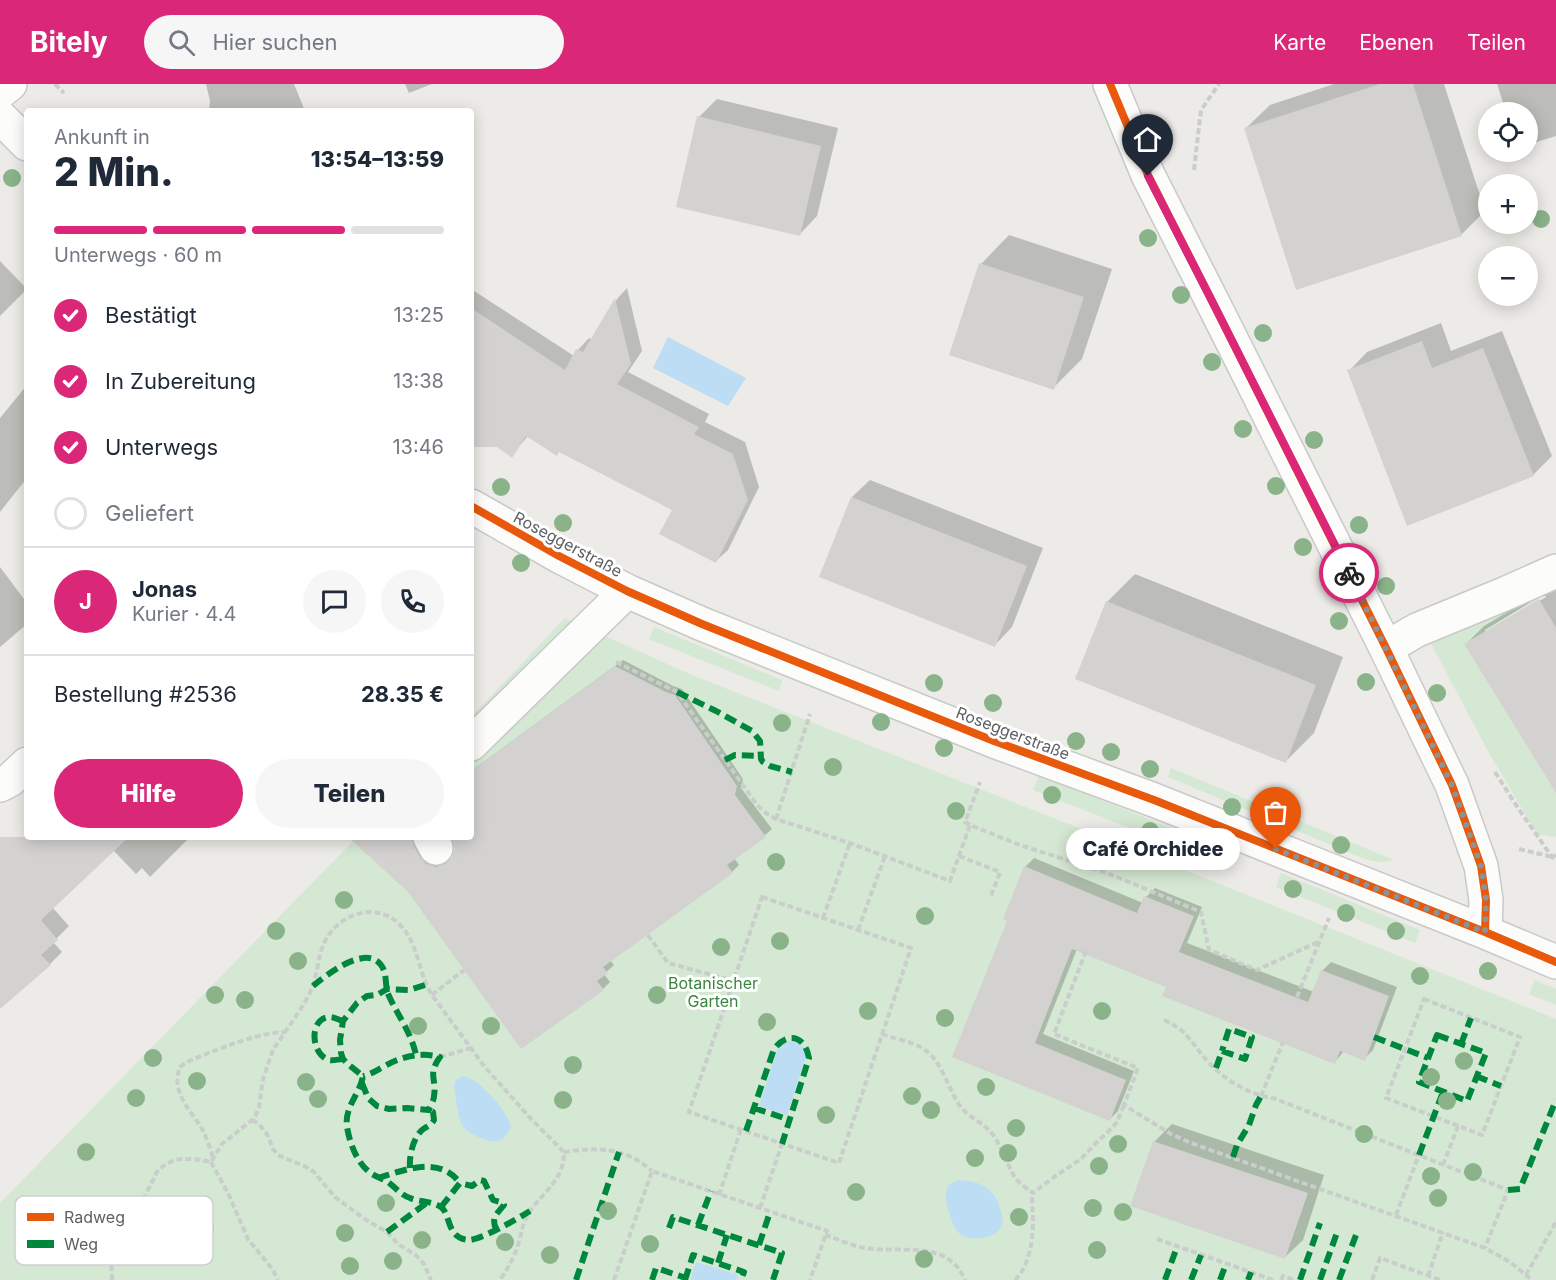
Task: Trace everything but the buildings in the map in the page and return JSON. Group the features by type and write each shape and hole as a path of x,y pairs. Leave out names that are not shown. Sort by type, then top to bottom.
{"street":[{"path":"0,92 10,84"},
{"path":"1110,84 1148,176 1386,648 1452,785 1481,866 1486,900 1485,932"},
{"path":"0,117 24,141"},
{"name":"Roseggerstraße","path":"474,508 627,591 713,629 994,741 1154,800 1556,962"},
{"path":"1386,648 1417,630 1556,571"},
{"path":"474,741 627,591"},
{"path":"0,785 10,780 24,767"}],"path":[{"path":"55,84 64,93"},
{"path":"575,642 677,692 757,805 776,819 850,843 950,881 970,825"},
{"path":"776,819 811,710"},
{"path":"994,741 965,822 1017,844 1107,873 1201,912 1209,950 1257,970 1320,940"},
{"path":"823,918 850,843"},
{"path":"858,930 885,856"},
{"path":"959,856 1000,872 991,896"},
{"path":"762,897 823,918 911,948 839,1163 689,1112 762,897"},
{"path":"212,1160 222,1144 256,1115 263,1079 273,1050 313,986 326,940 339,924 359,913 378,912 395,920 401,926 414,948 425,985 484,1066 564,1152 561,1172 552,1187 526,1218 515,1253 500,1280"},
{"path":"1297,997 1329,918"},
{"path":"648,935 668,963 734,981"},
{"path":"1033,1193 1081,1159 1112,1128 1117,1122 1138,1068 1054,1034 1086,951"},
{"path":"432,995 464,970"},
{"path":"1424,999 1520,1036 1482,1136 1458,1126 1386,1098 1424,999"},
{"path":"1164,1020 1183,1030 1210,1064 1244,1088 1508,1190 1485,1248"},
{"path":"278,1280 273,1270 248,1239 212,1160 204,1132 181,1097 178,1080 180,1067 194,1058 240,1041 285,1032"},
{"path":"882,1035 921,1047 934,1059 960,1106 990,1131 1002,1149 1013,1174 1033,1193"},
{"path":"1261,1096 1283,1042"},
{"path":"440,1057 471,1048"},
{"path":"1124,1105 1171,1134 1191,1143 1485,1248 1500,1255 1532,1280"},
{"path":"252,1120 259,1124 267,1134 278,1155 314,1172 335,1197 417,1256 424,1264 431,1280"},
{"path":"1443,1165 1458,1126"},
{"path":"719,1195 741,1129"},
{"path":"760,1208 782,1144"},
{"path":"564,1152 595,1149 627,1154 642,1162 652,1171 827,1231 810,1280"},
{"path":"1396,1215 1419,1155"},
{"path":"144,1196 162,1166 185,1158 212,1160"},
{"path":"614,1280 652,1171"},
{"path":"1015,1280 1024,1268 1030,1252 1033,1193"},
{"path":"1526,1275 1556,1222"},
{"path":"1428,1276 1443,1232"},
{"path":"825,1235 864,1248 925,1251 945,1256 958,1267 965,1280"},
{"path":"1157,1239 1273,1280"},
{"path":"1372,1280 1380,1258 1440,1280"},
{"path":"112,1265 112,1280"},
{"path":"1281,1280 1282,1275 1295,1280"}],"green space":[{"path":"1530,595 1538,599 1464,644 1556,790 1556,836 1554,837 1537,834 1489,753 1428,638"},
{"name":"Botanischer Garten","path":"565,618 692,675 1556,1019 1556,1280 0,1280 0,1203 354,840 474,840 474,714"},
{"path":"654,627 782,680 779,691 649,639"},
{"path":"1171,768 1394,860 1378,862 1362,858 1168,777"},
{"path":"1039,775 1226,850 1221,864 1033,790"},
{"path":"1281,873 1420,930 1415,943 1276,887"},
{"path":"1535,980 1556,989 1556,1005 1529,994"}],"water":[{"path":"668,337 746,378 728,406 653,368"},
{"path":"791,1041 802,1046 806,1057 787,1115 759,1106 777,1050 783,1043"},
{"path":"463,1076 470,1078 485,1089 505,1113 511,1128 500,1140 489,1141 477,1136 461,1123 454,1085 456,1080"},
{"path":"958,1180 981,1184 994,1195 1001,1210 1002,1221 1001,1227 993,1235 969,1238 956,1229 948,1209 946,1195 949,1185"},
{"path":"696,1262 738,1275 736,1280 690,1280"}],"marked path":[{"path":"677,692 752,731 760,741 763,762 792,772"},
{"path":"725,760 735,755 760,756"},
{"path":"313,986 346,964 366,958 374,959 383,969 388,992 408,1031 416,1055"},
{"path":"425,985 409,990 387,989 377,995 367,996 357,1003 343,1021 340,1040 343,1059 363,1076 348,1113 347,1127 352,1147 362,1165 372,1174 388,1182 404,1195 441,1207 452,1231 461,1238 468,1240 481,1237 530,1211"},
{"path":"343,1021 332,1017 323,1019 318,1023 314,1037 318,1051 323,1057 331,1060 343,1059"},
{"path":"1461,1044 1471,1018"},
{"path":"1216,1068 1222,1051 1245,1059 1252,1037 1229,1029 1222,1051"},
{"path":"1437,1035 1486,1053 1467,1101 1419,1082 1437,1035"},
{"path":"1374,1037 1428,1058"},
{"path":"746,1131 774,1049 779,1043 795,1038 804,1045 809,1058 782,1144"},
{"path":"362,1083 368,1098 377,1106 389,1109 429,1110 435,1090 434,1068 440,1057 426,1055 405,1057 363,1076"},
{"path":"1476,1076 1501,1086"},
{"path":"1419,1155 1443,1092"},
{"path":"1233,1157 1261,1096"},
{"path":"1508,1190 1520,1189 1556,1100"},
{"path":"754,1108 790,1120"},
{"path":"410,1168 414,1142 422,1130 434,1120 433,1112 429,1110"},
{"path":"576,1280 619,1152"},
{"path":"378,1178 410,1169 432,1167 452,1174 460,1183"},
{"path":"441,1207 460,1183 472,1186 480,1180 484,1181 493,1200 504,1205 494,1219 496,1229"},
{"path":"698,1225 711,1191"},
{"path":"387,1232 428,1202"},
{"path":"759,1245 770,1212"},
{"path":"669,1228 673,1217 782,1253 773,1280"},
{"path":"1300,1280 1320,1223"},
{"path":"1320,1280 1338,1230"},
{"path":"718,1263 727,1235"},
{"path":"1339,1280 1356,1235"},
{"path":"1165,1280 1177,1247"},
{"path":"685,1280 693,1255 744,1272 741,1280"},
{"path":"1191,1280 1201,1255"},
{"path":"1220,1280 1226,1264"},
{"path":"652,1280 656,1268 686,1278"},
{"path":"1248,1280 1251,1272"}],"cycle path":[{"path":"1110,84 1148,175 1386,648 1452,785 1481,866 1486,900 1485,932"},
{"path":"474,508 627,591 702,624 994,741 1154,800 1556,962"}],"way so far":[{"path":"1276,849 1485,932 1486,900 1481,866 1452,785 1349,573"}],"place":[{"name":"Café Orchidee","path":"1276,849"}],"route":[{"path":"1148,176 1349,573"}]}
